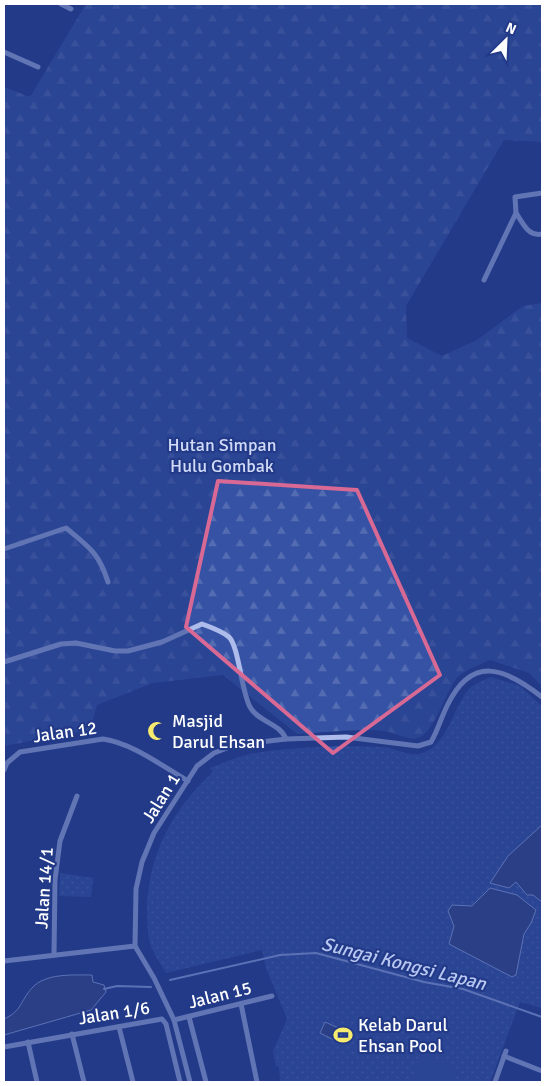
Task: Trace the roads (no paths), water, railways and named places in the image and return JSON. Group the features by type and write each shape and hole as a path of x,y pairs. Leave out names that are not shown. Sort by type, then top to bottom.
{"street":[{"path":"61,4 71,9"},
{"path":"4,52 38,67"},
{"path":"484,280 516,213 515,197 542,193"},
{"path":"516,213 529,231 537,235 542,234"},
{"path":"4,549 66,528 92,550 102,562 108,582"},
{"path":"4,662 61,644 76,642 114,651 128,651 162,642 202,624 230,638 235,650 240,680 250,707 254,712 283,732 286,739"},
{"name":"Jalan 1","path":"136,946 136,889 142,862 154,833 197,766 214,753 235,746 286,739 346,737 418,746 431,742 457,688 465,679 487,670 501,672 514,677 542,697"},
{"name":"Jalan 12","path":"4,770 5,762 20,752 103,739 113,740 126,746 188,781"},
{"name":"Jalan 14/1","path":"54,955 55,880 60,841 77,796"},
{"path":"4,961 136,946 150,969 174,1020 190,1080 178,1082"},
{"name":"Jalan 15","path":"174,1020 272,996"},
{"path":"241,1004 257,1082"},
{"path":"189,1017 206,1082"},
{"name":"Jalan 1/6","path":"4,1047 72,1034 165,1020 178,1082"},
{"path":"119,1027 133,1082"},
{"path":"72,1034 84,1082"},
{"path":"28,1042 37,1082"},
{"path":"494,1082 505,1054 542,1071"}],"waterway":[{"name":"Sungai Kongsi Lapan","path":"170,980 280,955 316,953 424,982 463,989 542,1017"},
{"name":"Sungai Kongsi Lapan","path":"104,989 117,986 151,987"}],"place":[{"name":"Masjid Darul Ehsan","path":"157,731"},
{"name":"Kelab Darul Ehsan Pool","path":"343,1035"}],"park label":[{"name":"Hutan Simpan Hulu Gombak","path":"222,455"}]}
